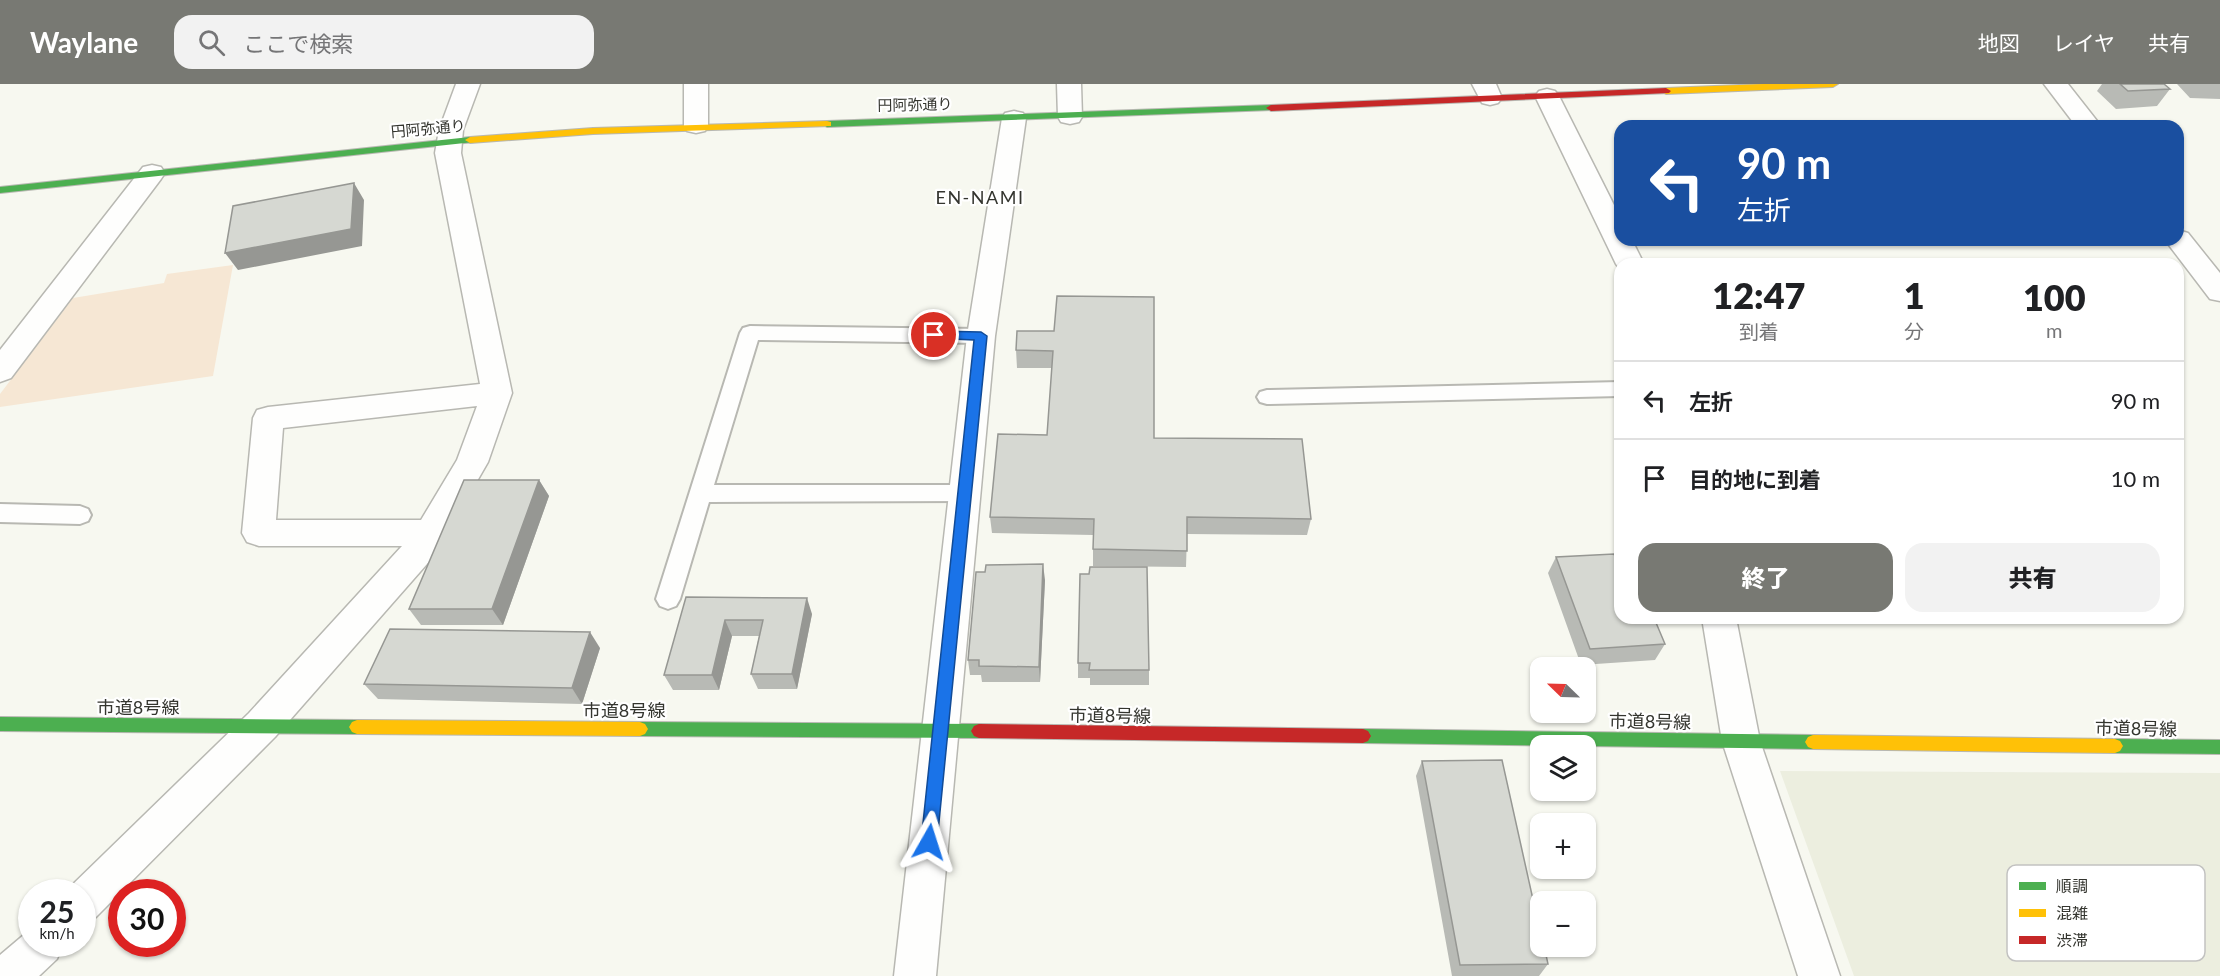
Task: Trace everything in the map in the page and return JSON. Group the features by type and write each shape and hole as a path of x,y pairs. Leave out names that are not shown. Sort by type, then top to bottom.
{"street":[{"path":"96,889 262,725 422,548 472,462 497,393 448,153 449,142 468,84"},
{"path":"696,84 696,126"},
{"path":"1069,84 1070,117"},
{"name":"円阿弥通り","path":"0,190 449,142 593,131 696,126 1070,117 1487,91 1547,96 1692,87 1833,84"},
{"path":"2056,84 2084,120"},
{"path":"1547,96 1614,232"},
{"path":"915,976 981,336 1014,118"},
{"path":"0,371 152,173"},
{"path":"2184,246 2220,292"},
{"path":"430,533 259,533 268,418 497,393"},
{"path":"1720,624 1741,741 1820,976"},
{"name":"市道8号線","path":"0,724 940,730 2220,747"},
{"path":"9,976 29,957"}],"lane":[{"path":"669,599 750,333 981,336"},
{"path":"1267,397 1614,389"},
{"path":"700,494 965,493"},
{"path":"0,513 80,515"}],"shaded area":[{"path":"233,265 213,376 0,407 0,394 73,298 164,283 167,274"},
{"path":"1780,771 2220,773 2220,976 1854,976"}],"building":[{"path":"2120,84 2164,84 2170,89 2128,91"},
{"path":"354,183 351,229 225,253 233,206"},
{"path":"1057,296 1154,297 1154,438 1302,439 1311,519 1187,517 1187,551 1093,549 1094,519 990,517 998,434 1047,435 1053,351 1016,350 1017,331 1054,331"},
{"path":"464,480 539,480 492,609 409,609"},
{"path":"1614,554 1614,624 1657,624 1665,644 1590,649 1556,557"},
{"path":"1043,564 1039,667 979,666 979,660 968,660 976,572 985,572 986,565"},
{"path":"1090,567 1147,567 1149,670 1089,670 1090,663 1078,663 1080,574 1089,574"},
{"path":"686,597 807,598 792,674 751,674 763,620 725,620 712,675 664,675"},
{"path":"390,629 590,632 572,688 364,684"},
{"path":"1502,760 1531,891 1530,957 1546,957 1548,964 1460,965 1422,761"}],"traffic: fast":[{"path":"827,124 1271,108"},
{"path":"0,190 470,140"},
{"path":"0,724 357,727"},
{"path":"640,729 979,731"},
{"path":"1363,736 1813,742"},
{"path":"2115,746 2220,747"}],"traffic: slow":[{"path":"1666,91 1833,84"},
{"path":"470,140 593,131 827,124"},
{"path":"357,727 640,729"},
{"path":"1813,742 2115,746"}],"traffic: jam":[{"path":"1271,108 1666,91"},
{"path":"979,731 1363,736"}],"district":[{"name":"EN-NAMI","path":"980,197"}],"route":[{"path":"929,842 981,336 934,335"}]}
